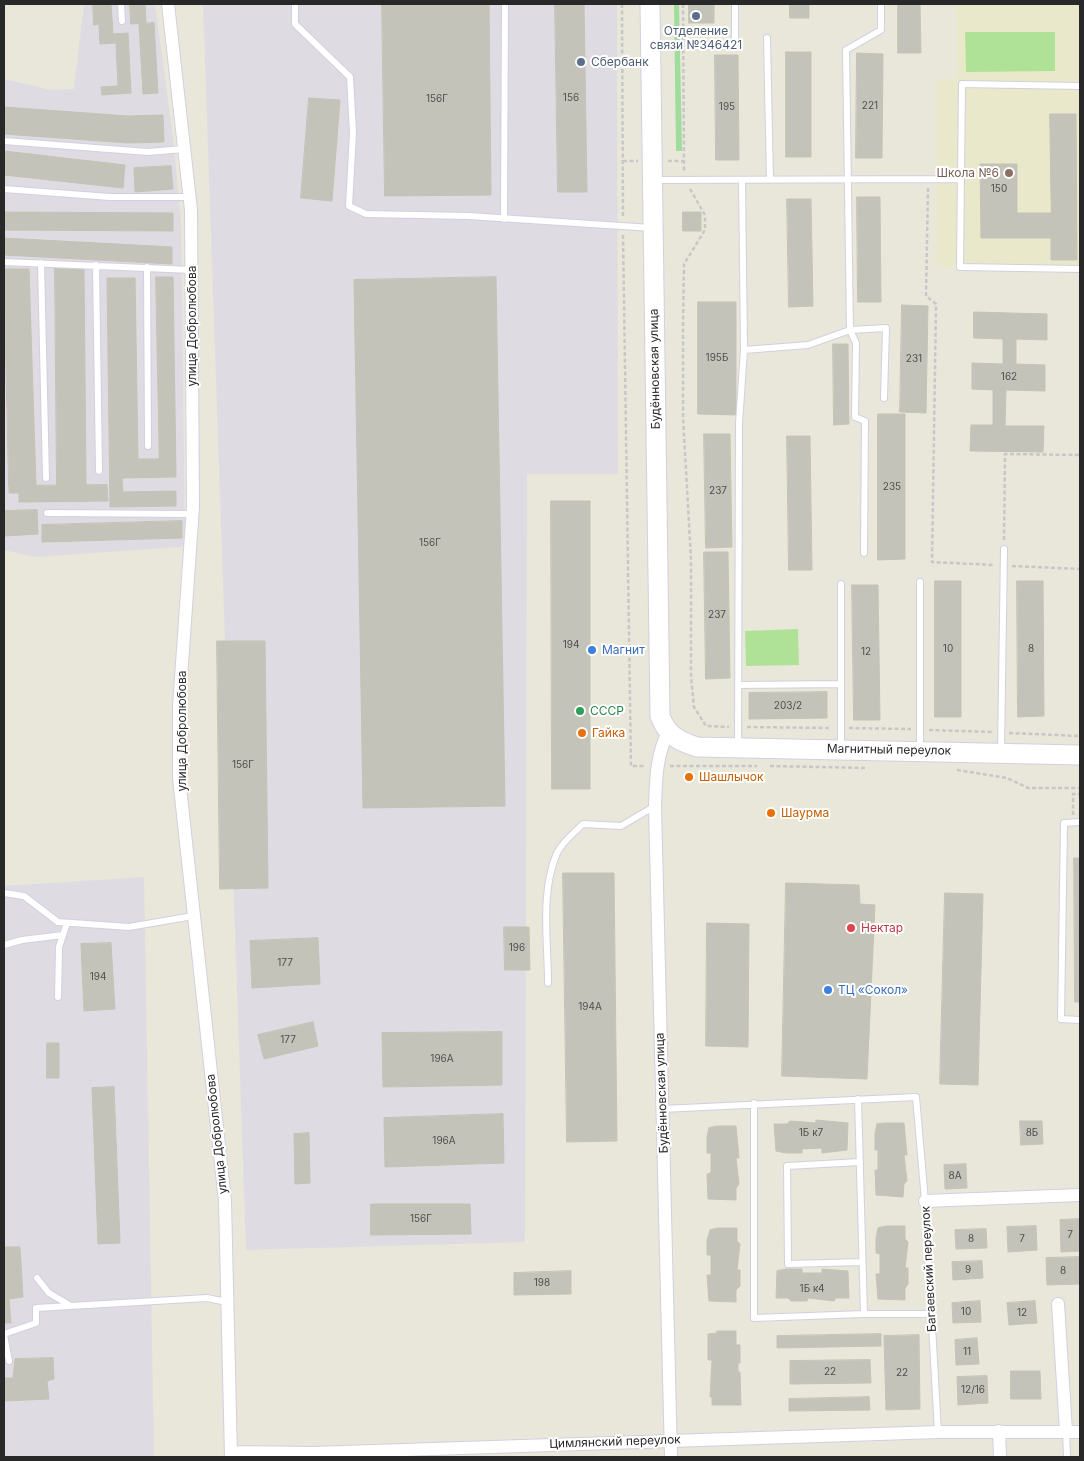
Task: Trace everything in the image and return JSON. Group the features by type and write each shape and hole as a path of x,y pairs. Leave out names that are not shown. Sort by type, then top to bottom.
{"main road":[{"name":"Будённовская улица","path":"650,4 660,716 668,732"},
{"name":"Магнитный переулок","path":"668,732 678,741 697,747 1080,755"}],"street":[{"name":"улица Добролюбова","path":"168,4 190,197 192,270 192,514 179,724 179,778 225,1201 231,1455"},
{"name":"Будённовская улица","path":"668,732 660,747 656,766 655,806 671,1457"},
{"name":"Багаевский переулок","path":"925,1201 1080,1195"},
{"path":"1058,1304 1066,1432"},
{"path":"999,1431 1000,1457"},
{"name":"Цимлянский переулок","path":"231,1455 938,1432 1080,1432"}],"lane":[{"path":"121,4 122,21"},
{"path":"295,4 295,24 350,77 353,133 349,206 366,214 504,219 652,228"},
{"path":"504,219 506,4"},
{"path":"735,4 735,38"},
{"path":"864,553 865,420 855,417 856,343 850,330 846,50 881,30 881,4"},
{"path":"767,38 770,180"},
{"path":"1080,86 962,84 960,179 960,267 1080,269"},
{"path":"4,141 148,152 184,149"},
{"path":"652,180 960,179"},
{"path":"738,747 738,423 744,350 742,180"},
{"path":"4,189 110,197 190,197"},
{"path":"4,262 192,270"},
{"path":"41,264 46,478"},
{"path":"96,265 99,471"},
{"path":"147,267 148,446"},
{"path":"744,350 808,345 850,330 886,328 884,398"},
{"path":"47,513 192,514"},
{"path":"1001,753 1004,549"},
{"path":"920,582 920,751"},
{"path":"841,584 841,750"},
{"path":"738,685 841,684"},
{"path":"548,983 547,884 558,852 568,837 583,824 621,826 655,806"},
{"path":"1077,822 1064,823 1060,1019 1080,1020"},
{"path":"4,893 24,896 58,922 129,926 193,916"},
{"path":"58,997 59,947 67,923"},
{"path":"4,945 22,940 63,935"},
{"path":"662,1109 754,1103 916,1097 925,1201"},
{"path":"858,1099 864,1314"},
{"path":"754,1103 754,1318 864,1314 931,1314"},
{"path":"860,1162 787,1166 788,1264 862,1262"},
{"name":"Багаевский переулок","path":"925,1201 938,1432"},
{"path":"37,1278 49,1293 72,1307"},
{"path":"9,1360 4,1335 36,1323 36,1308 207,1298 226,1302"},
{"path":"1066,1432 1067,1457"}],"path":[{"path":"622,4 623,225"},
{"path":"684,4 684,180 705,215 705,230 684,264 683,417 691,559 691,678 694,708 706,726 1002,732 1080,736"},
{"path":"928,179 926,296 936,304 932,562 1080,569"},
{"path":"623,234 631,766 868,768"},
{"path":"1004,549 1004,454 1080,455"},
{"path":"952,769 1008,778 1028,788 1080,788"},
{"path":"1077,822 1072,794 1080,794"}],"shaded area":[{"path":"84,4 155,4 173,138 181,220 185,543 181,547 35,557 4,550 4,79 51,90 74,89"},
{"path":"203,4 617,4 618,474 527,474 525,1242 246,1250"},
{"name":"Школа №6","path":"957,4 1080,4 1080,273 937,266 937,79 957,79"},
{"path":"144,877 154,1457 4,1457 4,886"}],"green space":[{"path":"674,4 679,4 682,151 676,151"},
{"path":"965,32 1055,32 1055,71 966,72"},
{"path":"798,629 799,665 746,666 745,631"}],"building":[{"path":"93,4 111,4 113,34 128,33 131,93 102,95 101,87 118,86 116,43 100,44 99,24 94,25"},
{"path":"130,4 145,4 146,23 131,24"},
{"path":"382,4 489,4 491,195 385,196"},
{"path":"555,4 584,4 587,192 558,192"},
{"path":"689,4 714,4 714,23 689,23"},
{"path":"790,4 809,4 809,18 790,18"},
{"path":"898,4 920,4 921,53 898,53"},
{"path":"154,23 158,93 143,94 139,24"},
{"path":"786,52 811,52 811,157 786,157"},
{"path":"857,53 883,54 882,158 856,158"},
{"path":"715,55 738,55 739,160 716,160"},
{"path":"309,98 340,100 332,201 301,198"},
{"path":"4,107 128,116 163,115 164,142 127,143 4,134"},
{"path":"1050,114 1076,114 1077,260 1051,260 1051,238 981,238 980,164 1017,164 1017,213 1051,213"},
{"path":"4,151 125,165 123,188 4,175"},
{"path":"171,166 173,189 135,192 134,168"},
{"path":"857,197 880,197 881,302 858,302"},
{"path":"787,199 811,199 813,306 789,307"},
{"path":"4,212 173,213 173,231 4,230"},
{"path":"683,212 701,212 701,231 683,231"},
{"path":"4,238 172,247 172,264 4,255"},
{"path":"55,268 84,268 86,485 57,486"},
{"path":"4,269 29,269 36,486 9,486"},
{"path":"156,277 173,277 176,477 122,478 123,492 176,491 176,506 110,507 107,278 135,278 138,459 159,459"},
{"path":"496,277 505,806 363,808 354,280"},
{"path":"698,302 736,302 736,415 698,414"},
{"path":"902,305 928,306 926,413 900,412"},
{"path":"974,312 1047,314 1047,340 1016,339 1016,364 1045,365 1045,391 1006,390 1005,426 1044,426 1043,452 970,451 971,425 993,425 993,390 972,389 972,363 1003,364 1003,339 974,338"},
{"path":"833,344 848,344 849,424 834,425"},
{"path":"878,414 905,414 905,559 878,560"},
{"path":"704,434 730,434 732,547 706,548"},
{"path":"787,436 810,436 812,570 789,570"},
{"path":"107,485 108,501 19,502 19,493 9,493 9,486"},
{"path":"551,501 590,501 590,789 552,789"},
{"path":"37,510 38,534 4,536 4,511"},
{"path":"182,521 182,538 42,542 42,525"},
{"path":"704,552 728,552 730,678 706,679"},
{"path":"935,581 961,581 961,717 935,717"},
{"path":"1017,581 1043,581 1044,716 1018,717"},
{"path":"852,585 878,585 880,720 854,720"},
{"path":"217,641 265,641 268,888 220,889"},
{"path":"827,692 827,718 749,719 749,693"},
{"path":"1074,858 1080,858 1080,1002 1075,1002"},
{"path":"563,873 614,873 617,1141 567,1142"},
{"name":"ТЦ «Сокол»","path":"786,883 859,885 860,904 875,905 867,1079 782,1076"},
{"path":"945,893 983,894 978,1085 940,1084"},
{"path":"707,923 749,924 748,1047 706,1046"},
{"path":"504,927 529,927 530,970 505,970"},
{"path":"318,938 320,984 252,988 250,941"},
{"path":"111,943 115,1009 84,1011 81,944"},
{"path":"313,1022 318,1046 264,1059 258,1035"},
{"path":"502,1032 502,1085 383,1087 382,1033"},
{"path":"47,1043 59,1043 59,1078 47,1078"},
{"path":"114,1087 120,1243 98,1244 92,1088"},
{"path":"503,1114 504,1163 385,1167 384,1118"},
{"path":"816,1120 848,1123 847,1150 822,1153 822,1148 802,1149 802,1153 776,1151 774,1124 787,1124 790,1121 816,1123"},
{"path":"1020,1121 1042,1121 1043,1144 1021,1145"},
{"path":"904,1123 907,1155 904,1155 907,1181 904,1184 903,1197 876,1195 875,1170 878,1170 878,1150 875,1150 875,1134 877,1124"},
{"path":"736,1126 739,1158 736,1158 739,1184 736,1188 736,1200 708,1199 707,1174 711,1173 711,1153 707,1153 707,1137 709,1128"},
{"path":"309,1133 310,1183 295,1184 294,1134"},
{"path":"966,1164 967,1188 945,1189 944,1165"},
{"path":"371,1204 470,1204 471,1234 371,1235"},
{"path":"1080,1219 1080,1251 1061,1252 1060,1220"},
{"path":"905,1226 905,1239 908,1242 905,1268 908,1268 908,1284 905,1288 905,1300 878,1299 876,1274 880,1274 880,1254 876,1253 876,1238 878,1228"},
{"path":"1036,1226 1037,1250 1008,1252 1007,1227"},
{"path":"737,1228 737,1241 740,1244 737,1270 740,1270 740,1286 736,1290 736,1302 709,1301 707,1275 711,1275 711,1255 707,1255 707,1240 710,1230"},
{"path":"986,1229 987,1248 956,1249 955,1230"},
{"path":"4,1247 20,1247 23,1297 9,1299 11,1323 4,1323"},
{"path":"1080,1257 1080,1284 1047,1285 1046,1258"},
{"path":"982,1261 983,1278 953,1280 952,1262"},
{"path":"802,1269 802,1273 822,1273 822,1269 848,1271 849,1298 836,1298 834,1301 808,1298 807,1301 791,1301 788,1298 776,1298 777,1271"},
{"path":"571,1271 571,1294 514,1295 514,1273"},
{"path":"980,1301 981,1322 953,1323 952,1303"},
{"path":"1035,1301 1037,1323 1009,1325 1007,1303"},
{"path":"717,1331 736,1331 736,1345 740,1345 738,1372 740,1372 741,1405 712,1405 712,1397 710,1397 712,1360 708,1360 708,1334 717,1333"},
{"path":"881,1334 881,1346 777,1348 777,1336"},
{"path":"919,1335 920,1409 886,1410 884,1336"},
{"path":"977,1338 979,1364 956,1365 955,1340"},
{"path":"53,1358 54,1379 47,1381 49,1399 4,1401 4,1378 13,1378 15,1359"},
{"path":"870,1360 871,1383 790,1384 790,1361"},
{"path":"1011,1371 1040,1371 1041,1399 1011,1399"},
{"path":"987,1376 988,1403 958,1405 957,1377"},
{"path":"869,1397 870,1410 789,1411 789,1399"}],"place":[{"name":"Отделение связи №346421","path":"696,16"},
{"name":"Сбербанк","path":"581,62"},
{"name":"Школа №6","path":"1009,173"},
{"name":"Магнит","path":"592,650"},
{"name":"СССР","path":"580,711"},
{"name":"Гайка","path":"582,733"},
{"name":"Шашлычок","path":"689,777"},
{"name":"Шаурма","path":"771,813"},
{"name":"Нектар","path":"851,928"},
{"name":"ТЦ «Сокол»","path":"828,990"}]}
